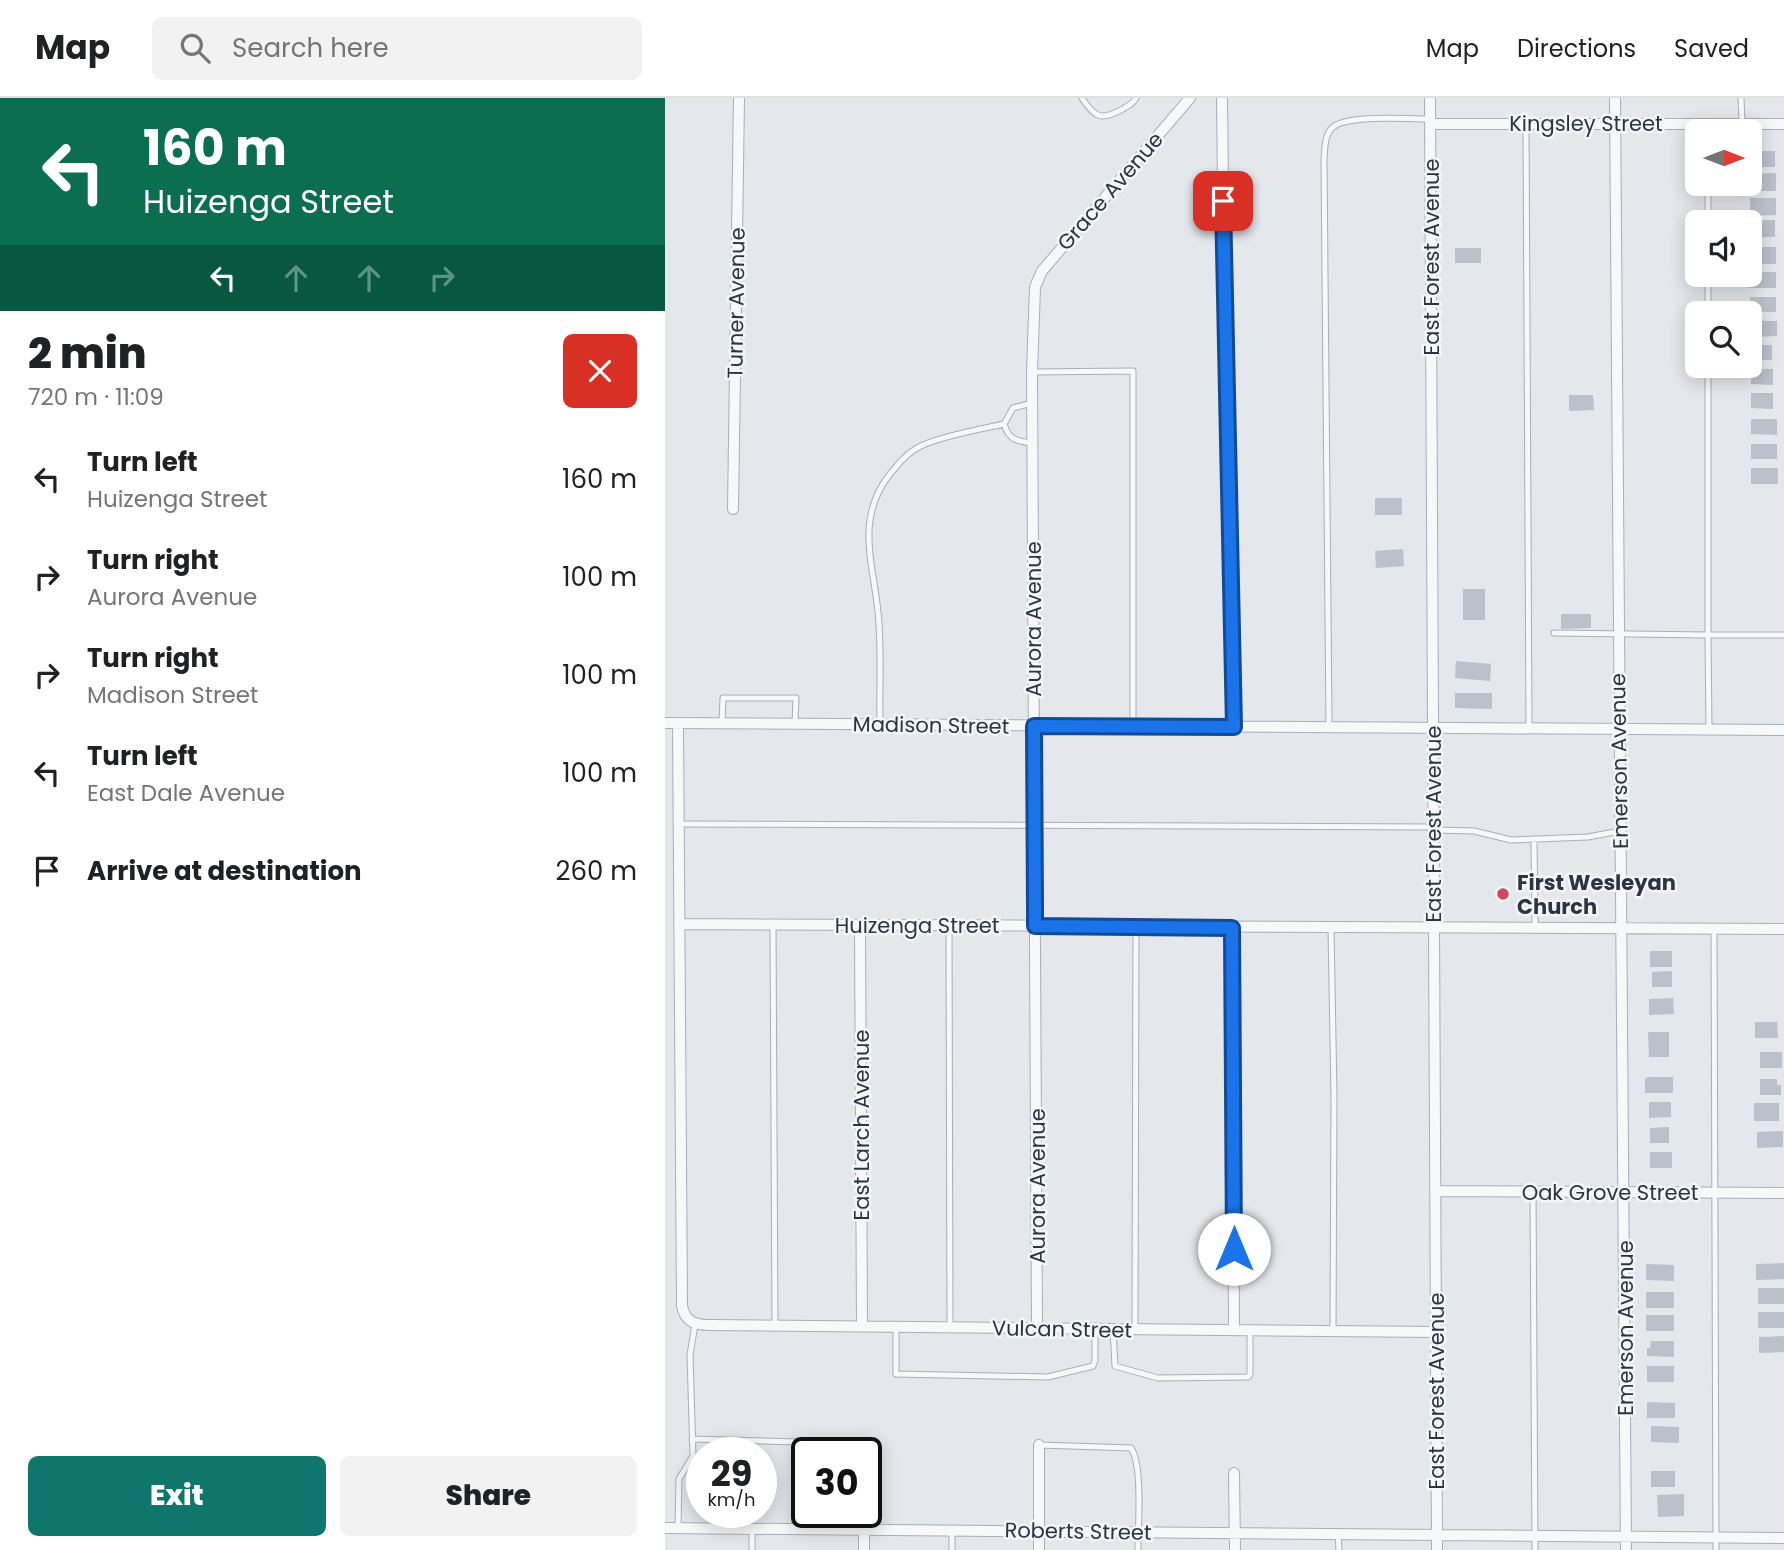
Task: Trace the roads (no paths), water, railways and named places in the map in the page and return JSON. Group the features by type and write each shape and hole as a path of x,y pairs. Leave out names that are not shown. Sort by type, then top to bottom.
{"street":[{"name":"Turner Avenue","path":"733,509 739,98"},
{"name":"Grace Avenue","path":"1035,288 1042,271 1189,98"},
{"path":"1223,98 1225,356 1234,727"},
{"name":"East Forest Avenue","path":"1430,98 1437,1550"},
{"name":"Emerson Avenue","path":"1615,98 1626,1550"},
{"name":"Kingsley Street","path":"1430,121 1685,126"},
{"name":"Kingsley Street","path":"1762,124 1784,124"},
{"name":"Aurora Avenue","path":"1035,288 1032,443 1037,1328"},
{"name":"Madison Street","path":"665,723 1784,730"},
{"path":"678,723 682,1306 692,1322"},
{"name":"Huizenga Street","path":"679,924 1784,929"},
{"name":"East Larch Avenue","path":"860,925 862,1326"},
{"path":"1232,928 1234,1329"},
{"name":"Oak Grove Street","path":"1435,1191 1784,1193"},
{"name":"Vulcan Street","path":"692,1322 775,1326 1436,1332"},
{"path":"1039,1445 1039,1550"},
{"path":"1234,1473 1235,1550"},
{"name":"Roberts Street","path":"665,1528 686,1528"},
{"name":"Roberts Street","path":"752,1528 1784,1538"},
{"path":"864,1529 864,1550"}],"lane":[{"path":"1081,98 1093,114 1102,117 1111,116 1133,103 1136,98"},
{"path":"1741,98 1742,119"},
{"path":"1329,728 1324,160 1326,139 1332,127 1339,122 1430,121"},
{"path":"1526,123 1529,729"},
{"path":"1032,372 1133,371 1133,727"},
{"path":"1708,378 1709,730"},
{"path":"880,724 878,613 867,542 871,506 901,460 922,446 1004,424 1013,408 1032,403"},
{"path":"1004,424 1008,436 1014,440 1032,443"},
{"path":"1554,633 1784,635"},
{"path":"722,723 723,698 796,698 795,724"},
{"path":"679,824 1433,829 1474,831 1511,839 1588,837 1620,831"},
{"path":"1534,839 1535,929"},
{"path":"773,924 775,1326"},
{"path":"949,925 950,1328"},
{"path":"1135,1329 1136,926"},
{"path":"1331,928 1334,1096 1333,1332"},
{"path":"1714,929 1716,1550"},
{"path":"1534,1191 1535,1550"},
{"path":"692,1322 692,1437"},
{"path":"896,1327 896,1374 1048,1377 1093,1366 1095,1329"},
{"path":"1113,1329 1115,1366 1158,1378 1182,1379 1248,1377 1250,1330"},
{"path":"1039,1445 1131,1448 1138,1468 1138,1550"},
{"path":"678,1528 679,1479 686,1468"},
{"path":"751,1550 752,1528"},
{"path":"952,1530 952,1550"},
{"path":"1338,1533 1339,1550"}],"place":[{"name":"First Wesleyan Church","path":"1503,894"}]}
